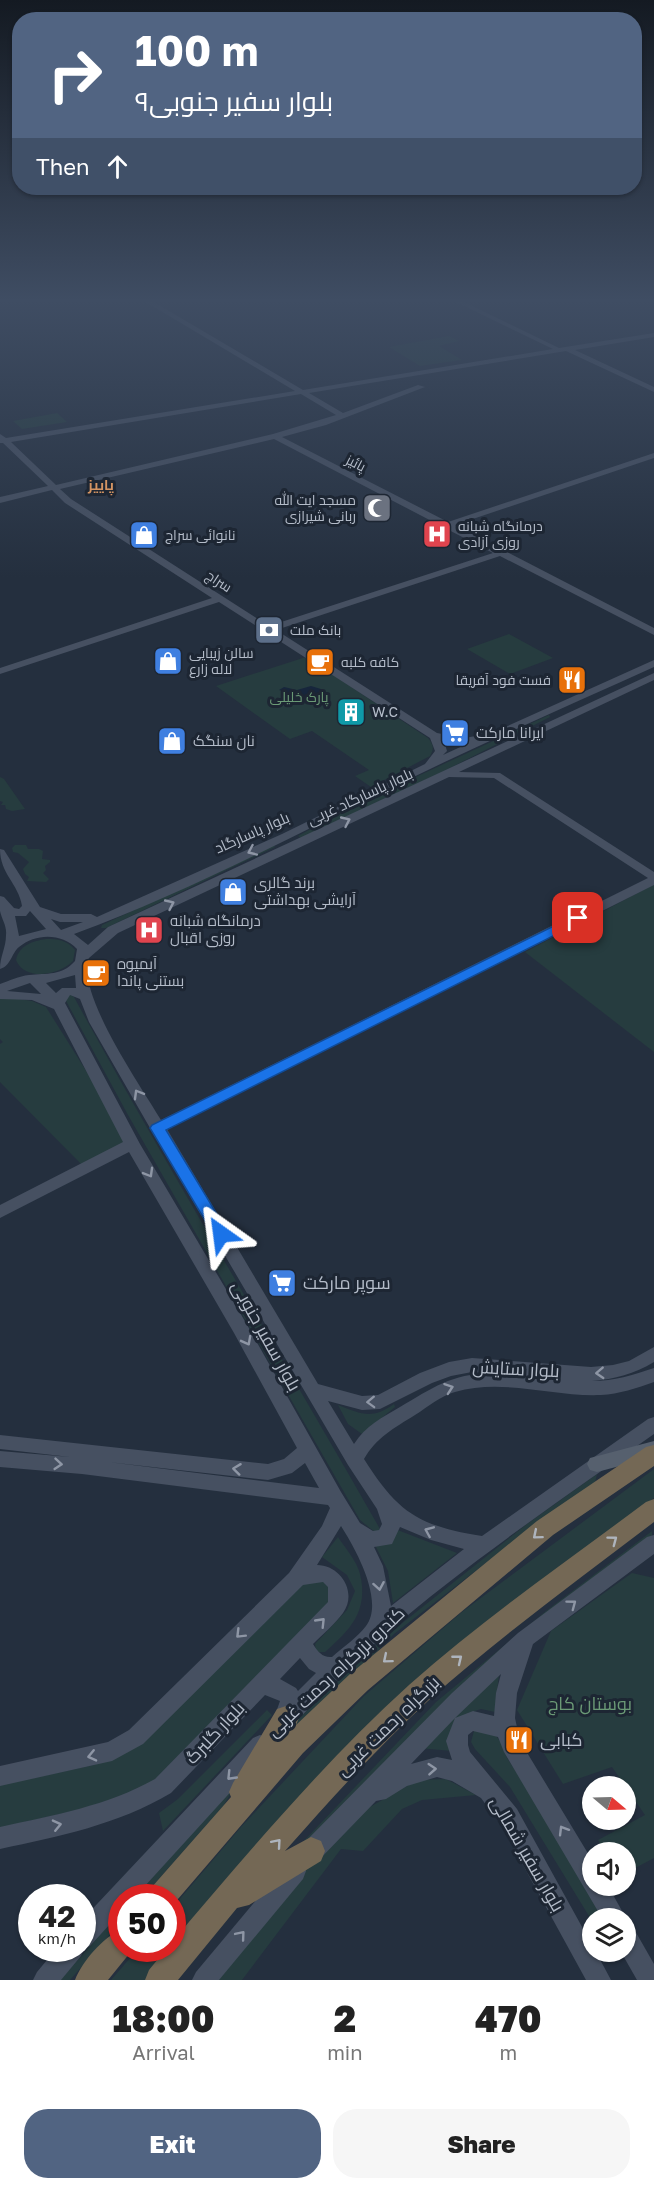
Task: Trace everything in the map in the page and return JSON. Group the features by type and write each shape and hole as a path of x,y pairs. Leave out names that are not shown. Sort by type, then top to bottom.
{"highway":[{"path":"173,1884 294,1744 359,1682 544,1528 654,1454"},
{"name":"بزرگراه رحمت غربی","path":"159,1980 323,1790 388,1722 454,1662 654,1509"},
{"path":"219,1832 286,1718"},
{"path":"225,1903 311,1851"},
{"path":"89,1980 108,1959"}],"main road":[{"path":"597,1464 654,1449"}],"street":[{"path":"1,438 283,393"},
{"path":"302,393 341,415"},
{"path":"0,500 275,436 323,423 403,393"},
{"name":"پائیز","path":"275,436 654,632"},
{"name":"سراج","path":"1,438 68,501 434,736"},
{"path":"447,525 654,455"},
{"path":"266,630 501,553"},
{"path":"0,671 218,599"},
{"path":"434,736 464,741 490,737 654,663"},
{"name":"بلوار پاسارگاد غربی","path":"31,979 66,975 101,939 115,929 654,676"},
{"path":"551,709 567,717"},
{"path":"418,771 434,760 441,751 439,742 434,736"},
{"name":"بلوار پاسارگاد","path":"6,957 30,936 59,933 111,916 286,837 490,737"},
{"path":"496,775 495,757 509,743"},
{"path":"157,1128 654,879 496,775 464,774 439,778"},
{"path":"286,837 298,843"},
{"path":"0,854 36,909 59,933 80,942 84,948 83,960"},
{"path":"2,903 14,913 22,913 28,906 26,894"},
{"path":"2,903 13,923 14,930 6,957"},
{"path":"36,909 49,916 70,920 111,916"},
{"path":"111,916 99,921 97,927 104,931 115,929"},
{"name":"بلوار سفیر جنوبی","path":"83,960 82,987 96,1022 354,1460 383,1503 433,1533 462,1542 486,1545"},
{"path":"0,989 31,979"},
{"name":"بلوار سفیر جنوبی","path":"31,979 60,1006 132,1144 362,1543 377,1577 381,1609 376,1630"},
{"path":"0,995 34,996 60,1006 60,996 67,991 78,992 85,996"},
{"path":"0,1212 132,1144"},
{"name":"بلوار ستایش","path":"312,1389 362,1403 380,1402 426,1378 449,1369 472,1365 591,1374 613,1372 634,1366 654,1354"},
{"name":"بلوار ستایش","path":"354,1460 371,1435 433,1394 452,1386 496,1381 604,1389 632,1384 654,1375"},
{"path":"396,1395 401,1408 409,1410"},
{"name":"کندرو بزرگراه رحمت غربی","path":"96,1923 286,1718 376,1630 486,1545 654,1424"},
{"path":"0,1442 268,1482 337,1503 326,1538 296,1579 136,1737 112,1751 0,1776"},
{"path":"268,1482 277,1472 294,1463 307,1448"},
{"path":"0,1459 268,1482"},
{"path":"352,1527 370,1539 385,1538 392,1524 383,1503"},
{"path":"204,1980 311,1851 459,1700 525,1639 654,1543"},
{"name":"بلوار گلبرگ","path":"0,1838 100,1815 131,1805 148,1795 178,1771 337,1606 340,1594 334,1579 326,1574 314,1572 296,1579"},
{"path":"525,1639 511,1673 503,1703 505,1730 511,1745 582,1863"},
{"path":"302,1642 312,1661 324,1667 333,1667 342,1663"},
{"path":"261,1684 279,1688 289,1695 291,1702 286,1718"},
{"path":"489,1790 458,1752 457,1740 460,1729 466,1722 476,1720 505,1730"},
{"name":"بلوار سفیر شمالی","path":"361,1801 402,1777 436,1767 456,1772 489,1790 509,1817 599,1980"},
{"path":"636,1955 650,1980"},
{"path":"45,1980 61,1962"}],"green space":[{"path":"57,413 67,422 22,429 13,421"},
{"path":"509,634 553,658 510,674 467,649"},
{"name":"پارک خلیلی","path":"306,657 428,738 433,747 430,756 371,787 355,776 369,770 312,731 290,739 216,686"},
{"path":"549,715 550,717 444,771 301,838 298,836 347,809"},
{"path":"0,777 4,779 25,809 12,811 6,809 5,805 1,805 3,802 0,801"},
{"path":"15,845 26,845 28,849 43,851 42,859 50,860 43,873 49,879 46,882 27,881 29,877 23,869 29,862 18,853 13,852 12,848"},
{"path":"274,845 275,847 106,928 101,928 102,925"},
{"path":"654,885 654,1052 525,952"},
{"path":"46,939 69,944 75,950 73,961 59,970 43,974 34,974 20,967 16,960 23,947"},
{"path":"70,994 74,997 149,1131 342,1462 380,1529 376,1533 360,1520 128,1115 65,999"},
{"path":"13,998 32,1001 46,1007 132,1144 87,1170 0,1082 0,1044 3,1042 0,1039 0,999"},
{"path":"394,1404 395,1407 362,1434 348,1424 338,1405 353,1411 373,1414"},
{"path":"654,1469 654,1498 474,1632 186,1938 186,1892 241,1827 364,1696 462,1612"},
{"path":"597,1474 595,1483 500,1552 394,1634 272,1758 296,1721 386,1636 527,1524"},
{"path":"395,1529 457,1553 393,1603 388,1571 375,1545"},
{"path":"652,1531 652,1537 308,1845 299,1846 436,1702 546,1611"},
{"path":"338,1537 354,1559 360,1574 362,1599 355,1619 342,1636 325,1652 316,1652 315,1644 347,1610 355,1591 347,1575 322,1557"},
{"name":"بوستان کاج","path":"632,1573 654,1578 654,1858 636,1868 636,1842 599,1842 598,1840 617,1830 636,1830 636,1820 645,1815 636,1802 636,1776 618,1776 612,1767 563,1784 517,1710 551,1631"},
{"path":"318,1579 329,1587 333,1601 174,1766 129,1798 0,1828 0,1785 94,1765 299,1584"},
{"path":"499,1674 495,1712 481,1709 468,1713 452,1751 418,1748"},
{"path":"267,1710 272,1715 163,1831 159,1813 178,1799"},
{"path":"492,1730 502,1744 507,1758 582,1875 582,1896 594,1896 601,1908 584,1908 510,1787 475,1749 471,1742 474,1731"},
{"path":"446,1779 476,1795 422,1800 402,1809 363,1851 341,1849 242,1980 211,1980 297,1875 359,1813 418,1780"},
{"path":"238,1780 224,1805 154,1884 146,1884"},
{"path":"108,1926 108,1937 96,1950 96,1939"},
{"path":"76,1962 86,1962 70,1980 60,1980"},
{"path":"127,1962 164,1962 147,1980 111,1980"}],"water":[{"path":"311,686 321,689 322,694 313,697 299,696 290,700 285,697 288,693 279,690 284,687 297,690"}],"place":[{"name":"مسجد ایت الله ربانی شیرازی","path":"377,508"},
{"name":"درمانگاه شبانه روزی آزادی","path":"437,534"},
{"name":"نانوائی سراج","path":"144,535"},
{"name":"بانک ملت","path":"269,630"},
{"name":"سالن زیبایی لاله زارع","path":"168,661"},
{"name":"کافه کلبه","path":"320,662"},
{"name":"فست فود آفریقا","path":"572,680"},
{"name":"W.C","path":"351,712"},
{"name":"ایرانا مارکت","path":"455,733"},
{"name":"نان سنگک","path":"172,741"},
{"name":"برند گالری آرایشی بهداشتی","path":"233,892"},
{"name":"درمانگاه شبانه روزی اقبال","path":"149,930"},
{"name":"آبمیوه بستنی پاندا","path":"96,973"},
{"name":"سوپر مارکت","path":"282,1283"},
{"name":"کبابی","path":"519,1740"}],"district":[{"name":"پاییز","path":"101,485"}],"route":[{"path":"221,1234 157,1128 578,918"}]}
